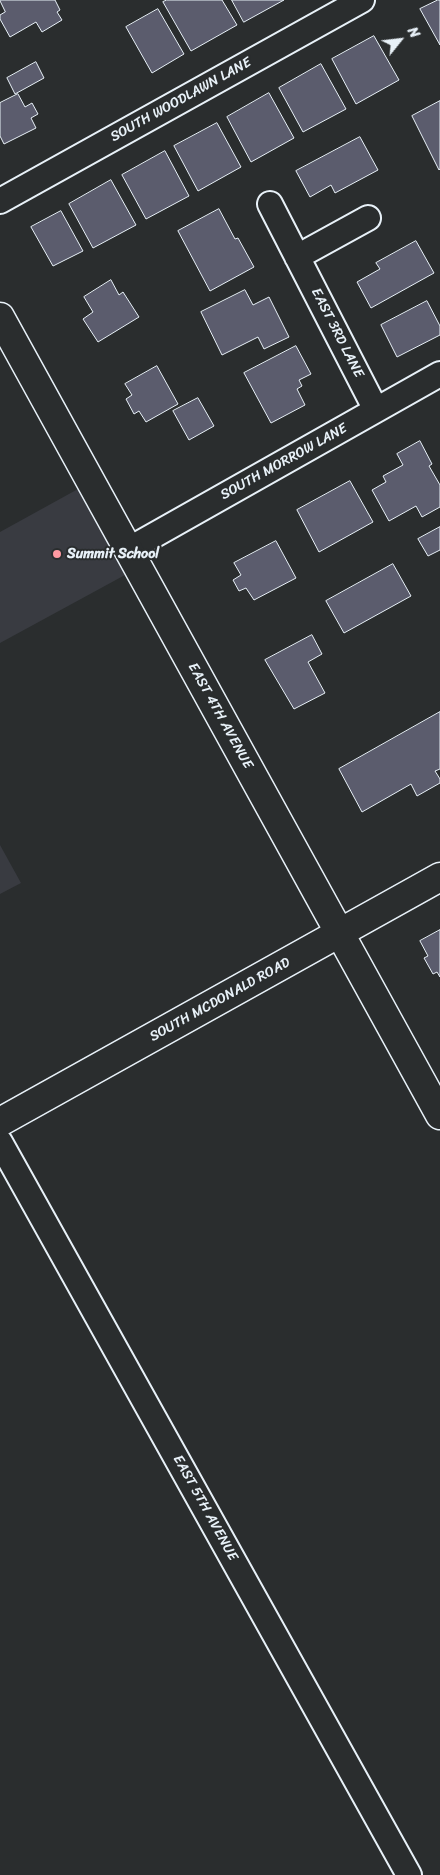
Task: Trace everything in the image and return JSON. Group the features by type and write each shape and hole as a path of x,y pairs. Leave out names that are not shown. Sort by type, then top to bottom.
{"street":[{"name":"SOUTH WOODLAWN LANE","path":"0,200 362,0"},
{"name":"EAST 3RD LANE","path":"270,204 376,410"},
{"path":"297,257 368,218"},
{"name":"EAST 4TH AVENUE","path":"0,317 440,1115"},
{"name":"SOUTH MORROW LANE","path":"128,550 440,374"},
{"name":"SOUTH MCDONALD ROAD","path":"0,1122 440,877"},
{"name":"EAST 5TH AVENUE","path":"0,1142 409,1875"}],"shaded area":[{"name":"Summit School","path":"78,489 125,575 0,643 0,532"},
{"path":"0,845 21,883 0,894"}],"building":[{"path":"0,0 55,0 60,10 57,12 62,20 42,32 36,22 10,37 0,19 0,15 5,12"},
{"path":"167,0 222,0 237,25 191,51 163,2"},
{"path":"232,0 284,0 244,22"},
{"path":"440,0 440,45 420,9"},
{"path":"158,9 184,54 152,73 126,27"},
{"path":"374,36 399,80 356,104 332,59"},
{"path":"36,62 44,78 15,94 7,78"},
{"path":"321,64 346,109 303,132 279,88"},
{"path":"269,93 294,138 251,162 227,117"},
{"path":"18,94 25,107 32,103 38,114 31,118 36,128 4,144 0,136 0,103"},
{"path":"440,101 440,169 439,170 412,116"},
{"path":"217,123 241,167 198,191 174,146"},
{"path":"360,137 378,170 335,193 331,185 310,197 296,171"},
{"path":"165,151 189,196 146,219 122,175"},
{"path":"111,180 136,225 93,248 69,204"},
{"path":"219,209 235,239 238,238 254,267 210,291 178,231"},
{"path":"61,211 83,251 53,266 31,227"},
{"path":"416,241 434,273 371,308 357,282 380,269 376,263"},
{"path":"111,280 119,295 123,292 139,317 98,342 83,319 93,312 84,297"},
{"path":"245,290 253,305 269,297 289,337 264,349 258,337 222,355 201,312"},
{"path":"427,301 440,326 440,335 397,357 381,325"},
{"path":"296,346 311,374 299,380 302,386 297,389 305,405 271,423 244,373"},
{"path":"157,366 178,404 146,422 139,411 134,414 126,399 132,395 125,384"},
{"path":"198,398 214,426 189,440 173,411"},
{"path":"420,441 432,464 429,466 440,485 440,507 422,517 416,506 389,521 372,490 386,482 383,476 403,465 397,454"},
{"path":"350,481 373,522 319,552 297,510"},
{"path":"440,527 440,550 428,556 418,539"},
{"path":"276,541 296,578 254,600 246,588 239,591 233,580 241,575 234,563"},
{"path":"393,564 411,596 344,633 326,601"},
{"path":"312,635 322,654 308,662 325,693 294,709 265,660"},
{"path":"440,712 440,769 435,771 440,779 440,783 417,796 411,784 362,812 339,769"},
{"path":"440,930 440,977 437,972 433,974 424,958 428,956 420,941"}],"place":[{"name":"Summit School","path":"57,554"}]}
